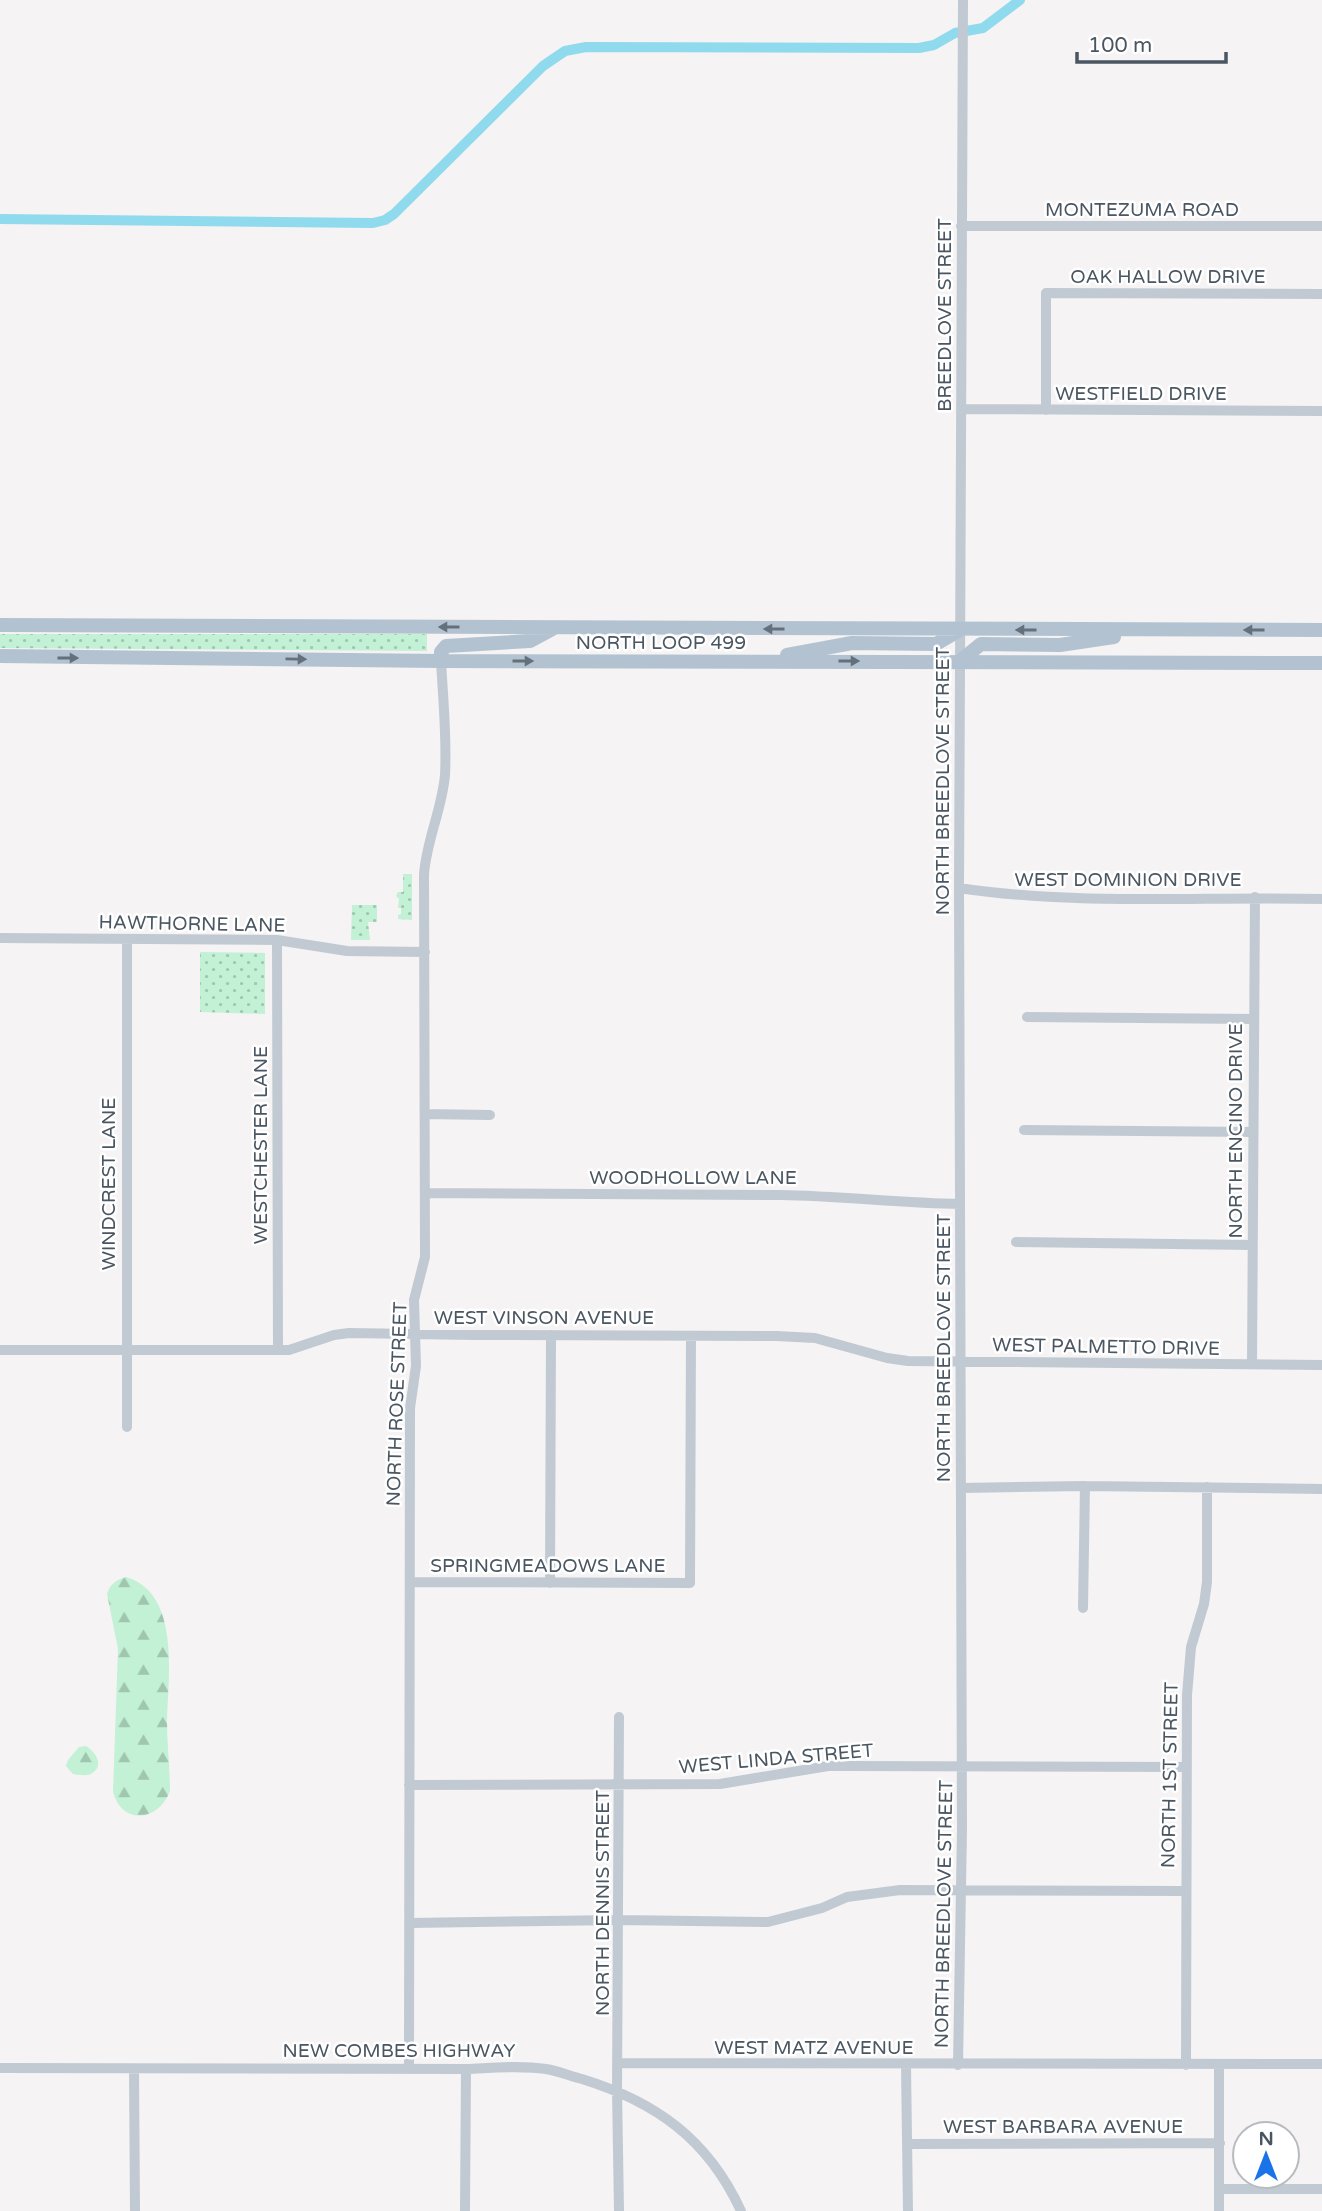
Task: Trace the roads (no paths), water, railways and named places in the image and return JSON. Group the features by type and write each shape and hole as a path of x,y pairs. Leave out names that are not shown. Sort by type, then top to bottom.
{"main road":[{"name":"NORTH LOOP 499","path":"0,625 1322,630"},
{"path":"441,661 441,652 446,646 530,641 556,628"},
{"path":"758,661 852,643 936,644 960,630"},
{"path":"960,661 981,644 1060,645 1154,630"},
{"name":"NORTH LOOP 499","path":"0,656 441,661 1322,663"}],"street":[{"name":"BREEDLOVE STREET","path":"960,630 963,0"},
{"name":"MONTEZUMA ROAD","path":"961,226 1322,226"},
{"name":"OAK HALLOW DRIVE","path":"1046,410 1046,293 1322,294"},
{"name":"WESTFIELD DRIVE","path":"961,409 1322,411"},
{"name":"NORTH BREEDLOVE STREET","path":"958,2066 962,1766 960,630"},
{"name":"NORTH ROSE STREET","path":"408,2069 410,1408 416,1366 414,1300 425,1257 425,856 441,800 445,774 441,661"},
{"name":"WEST DOMINION DRIVE","path":"960,888 1004,895 1054,898 1322,899"},
{"name":"NORTH ENCINO DRIVE","path":"1252,1364 1255,897"},
{"name":"HAWTHORNE LANE","path":"0,938 277,940 347,951 425,952"},
{"name":"WINDCREST LANE","path":"127,940 127,1427"},
{"name":"WESTCHESTER LANE","path":"277,940 278,1350"},
{"path":"1027,1017 1253,1018"},
{"path":"425,1114 490,1115"},
{"path":"1024,1130 1253,1132"},
{"name":"WOODHOLLOW LANE","path":"425,1193 781,1195 960,1205"},
{"path":"1016,1242 1252,1245"},
{"name":"WEST VINSON AVENUE","path":"0,1350 289,1350 349,1332 802,1337 898,1360 961,1362"},
{"path":"550,1583 551,1335"},
{"name":"SPRINGMEADOWS LANE","path":"410,1582 690,1583 691,1336"},
{"name":"WEST PALMETTO DRIVE","path":"961,1362 1322,1365"},
{"path":"1083,1608 1085,1486"},
{"path":"962,1488 1085,1486 1322,1489"},
{"name":"NORTH 1ST STREET","path":"1186,2065 1188,1671 1207,1582 1207,1487"},
{"name":"NORTH DENNIS STREET","path":"619,1717 619,2211"},
{"name":"WEST LINDA STREET","path":"409,1784 730,1783 828,1766 1187,1767"},
{"path":"410,1923 619,1920 768,1922 822,1908 859,1894 900,1890 1185,1891"},
{"name":"WEST MATZ AVENUE","path":"618,2063 958,2066 1322,2064"},
{"path":"906,2065 908,2211"},
{"path":"1219,2065 1219,2211"},
{"name":"NEW COMBES HIGHWAY","path":"0,2068 548,2069 617,2090 659,2113 699,2147 723,2176 741,2211"},
{"path":"134,2069 135,2211"},
{"path":"465,2211 466,2069"},
{"name":"WEST BARBARA AVENUE","path":"907,2144 1220,2143"},
{"path":"1219,2189 1322,2189"}],"waterway":[{"path":"0,219 373,223 394,214 543,66 565,51 586,47 919,48 934,45 955,33 983,28 1020,0"}]}
